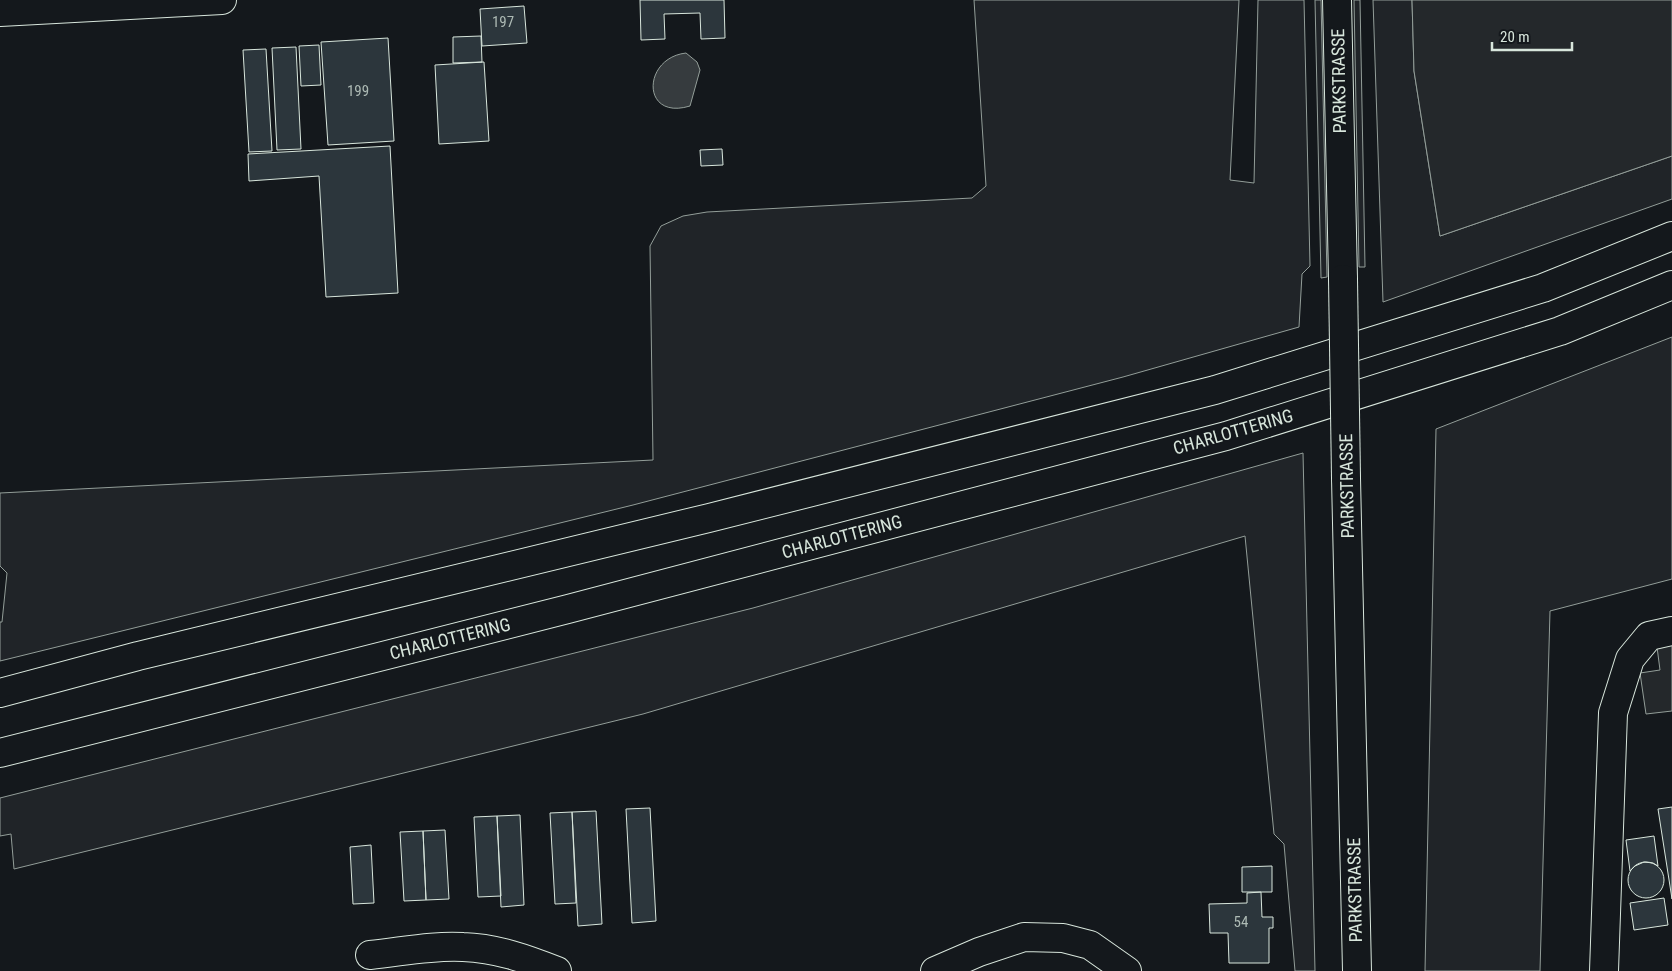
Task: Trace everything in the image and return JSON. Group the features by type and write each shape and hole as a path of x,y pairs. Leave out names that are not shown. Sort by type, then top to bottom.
{"main road":[{"path":"0,12 222,0"},
{"name":"PARKSTRASSE","path":"1337,0 1356,971"},
{"path":"0,693 138,656 709,518 1215,390 1543,288 1672,236"},
{"name":"CHARLOTTERING","path":"0,752 568,610 1226,436 1560,332 1672,285"},
{"path":"1604,971 1613,713 1630,659 1649,636 1672,631"},
{"path":"0,682 138,656"},
{"path":"935,971 979,952 1024,937 1062,938 1090,945 1127,971"},
{"path":"370,956 463,946 527,959 557,971"}],"shaded area":[{"path":"974,0 1239,0 1230,180 1254,183 1258,0 1304,0 1310,266 1302,274 1299,327 1123,377 633,505 0,661 0,622 2,622 7,573 0,566 0,493 653,460 650,246 661,226 683,216 707,212 972,198 986,186"},
{"path":"1315,0 1321,0 1327,277 1321,278"},
{"path":"1354,0 1360,0 1365,267 1359,267"},
{"path":"1373,0 1412,0 1414,71 1440,236 1672,156 1672,199 1383,302"},
{"path":"1412,0 1672,0 1672,156 1440,236 1414,71"},
{"path":"686,53 697,62 700,70 690,106 674,108 663,105 656,97 653,87 655,76 661,65 672,57"},
{"path":"1672,337 1672,579 1550,611 1540,971 1425,971 1436,429"},
{"path":"1303,453 1315,971 1295,971 1284,844 1274,834 1245,536 643,714 14,869 11,834 0,836 0,798 753,608"},
{"path":"1672,645 1672,711 1646,714 1640,673 1660,670 1657,647"}],"building":[{"path":"640,0 724,0 725,38 701,39 700,13 664,14 665,39 641,40"},
{"path":"524,6 527,43 482,46 480,9"},
{"path":"481,36 482,62 453,63 453,37"},
{"path":"388,38 394,141 328,145 321,42"},
{"path":"319,45 321,85 301,86 299,46"},
{"path":"296,47 301,149 277,150 272,48"},
{"path":"266,49 272,151 249,152 243,50"},
{"path":"484,62 489,141 439,144 435,65"},
{"path":"390,146 398,293 326,297 319,176 249,181 248,154"},
{"path":"722,149 723,165 701,166 700,150"},
{"path":"1672,807 1672,899 1658,809"},
{"path":"650,808 656,921 632,923 626,809"},
{"path":"596,811 602,924 578,926 572,812"},
{"path":"572,812 576,903 555,904 550,813"},
{"path":"520,815 524,905 501,907 497,816"},
{"path":"497,816 501,896 478,897 474,817"},
{"path":"445,830 449,899 426,900 423,831"},
{"path":"423,831 426,900 404,901 400,832"},
{"path":"1654,836 1658,866 1653,863 1644,862 1635,866 1630,871 1626,840"},
{"path":"371,845 374,903 353,904 350,847"},
{"path":"1646,862 1653,863 1659,867 1663,873 1663,887 1659,893 1653,897 1646,898 1639,897 1633,893 1629,887 1628,880 1629,873 1633,867 1639,863"},
{"path":"1272,866 1272,892 1242,892 1242,867"},
{"path":"1261,892 1262,917 1273,917 1273,928 1269,928 1269,963 1229,963 1228,933 1210,933 1209,904 1247,903 1247,893"},
{"path":"1664,898 1668,925 1634,930 1630,903"}]}
